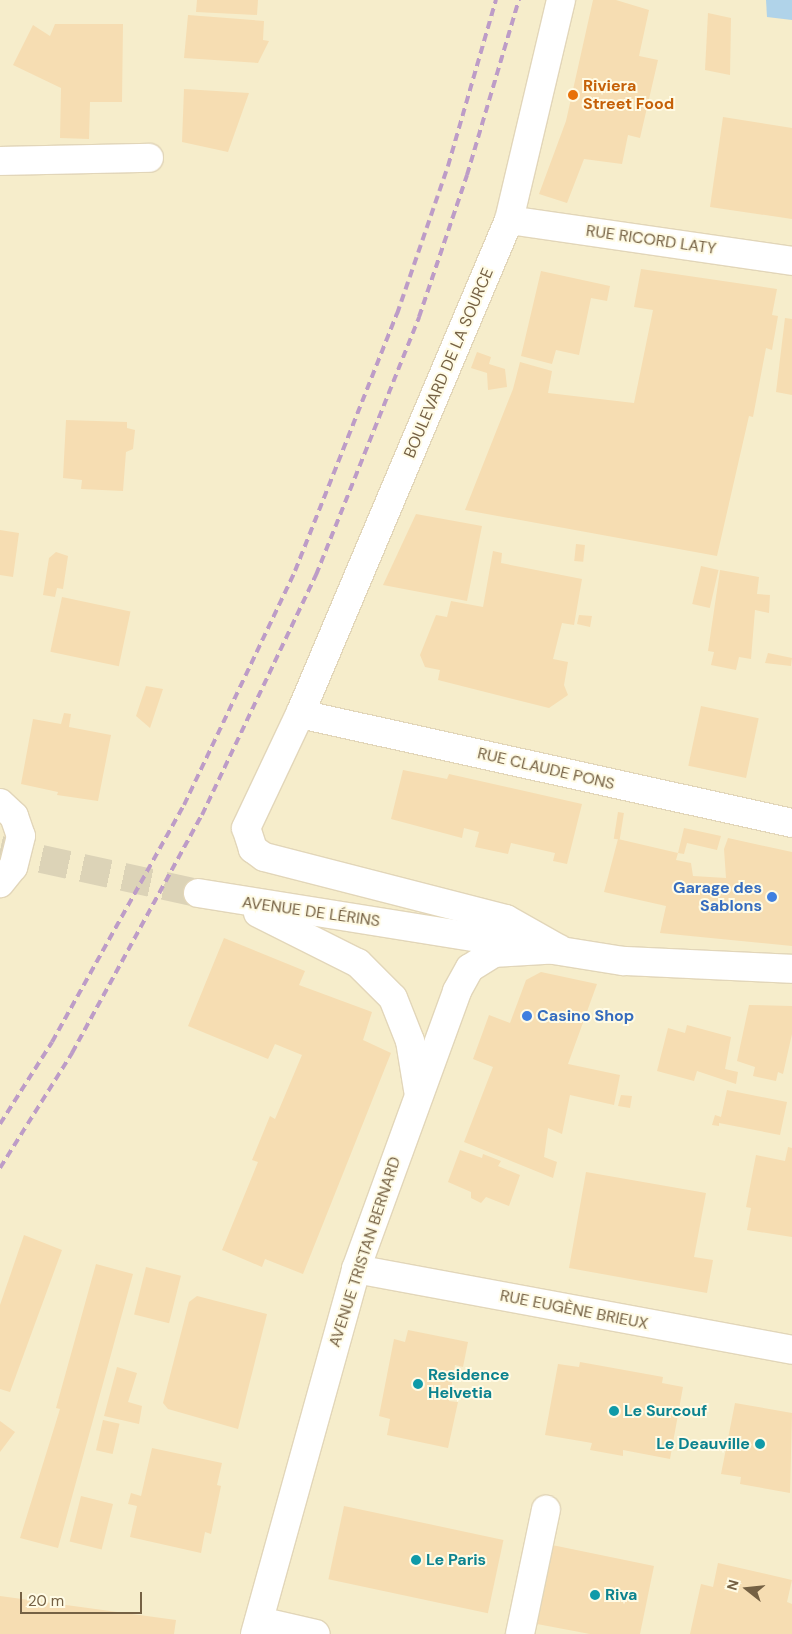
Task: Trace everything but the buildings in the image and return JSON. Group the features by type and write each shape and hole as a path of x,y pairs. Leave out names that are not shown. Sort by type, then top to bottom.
{"street":[{"name":"BOULEVARD DE LA SOURCE","path":"300,714 509,220 561,0"},
{"path":"0,161 149,158"},
{"name":"RUE RICORD LATY","path":"509,220 792,261"},
{"name":"RUE CLAUDE PONS","path":"300,714 792,823"},
{"name":"AVENUE DE LÉRINS","path":"300,714 249,817 246,828 253,849 264,857 506,919 559,949"},
{"path":"0,803 14,816 21,836 13,867 0,883"},
{"path":"198,892 230,900"},
{"name":"AVENUE DE LÉRINS","path":"230,900 559,949 624,961 792,969"},
{"name":"AVENUE DE LÉRINS","path":"230,900 358,963 393,998 410,1042 418,1090"},
{"name":"AVENUE TRISTAN BERNARD","path":"257,1628 356,1269 418,1090 456,991 470,968 494,953 559,949"},
{"name":"RUE EUGÈNE BRIEUX","path":"356,1269 792,1350"},
{"path":"520,1634 546,1510"},
{"path":"257,1628 316,1634"}],"shaded area":[{"path":"0,0 792,0 792,1634 0,1634"}],"water":[{"path":"766,0 792,0 792,20 767,17"}],"tunnel":[{"path":"0,850 198,893"}],"railway":[{"path":"0,1124 52,1042 184,805 295,571 397,314 448,166 496,0"},
{"path":"0,1168 72,1053 202,815 316,575 419,317 467,175 519,0"}],"place":[{"name":"Riviera Street Food","path":"573,95"},
{"name":"Garage des Sablons","path":"772,897"},
{"name":"Casino Shop","path":"527,1016"},
{"name":"Residence Helvetia","path":"418,1384"},
{"name":"Le Surcouf","path":"614,1411"},
{"name":"Le Deauville","path":"760,1444"},
{"name":"Le Paris","path":"416,1560"},
{"name":"Riva","path":"595,1595"}]}
